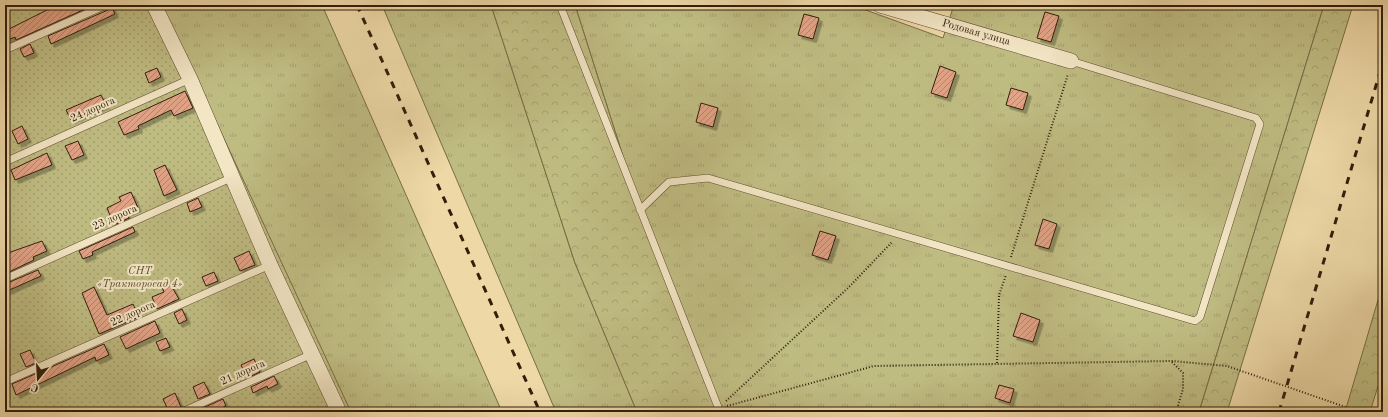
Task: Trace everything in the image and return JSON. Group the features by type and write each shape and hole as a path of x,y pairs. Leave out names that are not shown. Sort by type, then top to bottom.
{"street":[{"path":"154,5 190,79 270,265 339,412"},
{"name":"Родовая улица","path":"880,5 1072,61"}],"lane":[{"path":"5,50 106,5"},
{"path":"560,5 719,410"},
{"path":"640,210 669,182 708,178 1195,321 1200,317 1260,124 1256,118 1072,61"},
{"name":"24 дорога","path":"5,162 190,79"},
{"name":"23 дорога","path":"5,279 233,177"},
{"name":"22 дорога","path":"5,382 270,265"},
{"name":"21 дорога","path":"182,412 312,354"}],"path":[{"path":"997,364 999,295 1072,61"},
{"path":"719,410 849,287 900,234"},
{"path":"719,410 874,366 1172,361 1227,366 1360,412"},
{"path":"1172,361 1183,373 1183,389 1176,412"},
{"path":"390,412 394,410 398,412"}],"green space":[{"name":"СНТ «Тракторосад 4»","path":"5,5 162,5 351,412 5,412"},
{"path":"136,5 322,5 502,412 351,412"},
{"path":"382,5 491,5 575,263 637,412 556,412"},
{"path":"491,5 575,5 640,210 720,412 637,412 575,263"},
{"path":"575,5 852,5 943,38 954,5 1324,5 1199,412 720,412 640,210"},
{"path":"1324,5 1353,5 1227,412 1199,412"},
{"path":"1383,283 1383,370 1370,412 1345,412"}],"building":[{"path":"52,5 94,5 16,40 15,37 5,41 5,31 53,7"},
{"path":"111,5 115,14 51,44 48,36 108,10"},
{"path":"1045,12 1059,16 1051,42 1037,38"},
{"path":"804,14 819,18 813,39 798,35"},
{"path":"30,44 34,53 24,57 20,49"},
{"path":"940,66 956,72 947,98 931,93"},
{"path":"157,68 161,77 149,83 145,73"},
{"path":"1011,88 1028,93 1023,110 1006,105"},
{"path":"185,91 193,108 174,116 171,110 138,126 139,129 124,135 118,122"},
{"path":"101,95 106,105 71,120 66,110"},
{"path":"701,103 718,108 713,127 696,122"},
{"path":"22,126 28,139 18,144 12,131"},
{"path":"78,141 84,155 72,160 65,146"},
{"path":"47,153 52,165 15,180 11,170"},
{"path":"165,165 177,190 164,196 154,170"},
{"path":"131,192 138,208 126,213 129,218 114,225 107,208 121,201 119,197"},
{"path":"198,198 202,207 190,212 187,203"},
{"path":"1043,219 1057,224 1049,249 1035,245"},
{"path":"133,227 135,232 92,252 93,255 83,259 79,251"},
{"path":"820,231 836,236 828,260 812,255"},
{"path":"42,241 47,251 33,257 34,260 9,272 5,264 5,254"},
{"path":"249,251 255,265 240,271 234,258"},
{"path":"38,270 41,276 5,292 5,284"},
{"path":"214,272 218,281 206,286 202,277"},
{"path":"169,282 179,299 157,309 152,297 164,292 161,285"},
{"path":"94,287 107,315 133,304 139,317 99,334 82,293"},
{"path":"182,309 187,320 179,324 174,313"},
{"path":"1021,313 1040,320 1033,342 1013,336"},
{"path":"155,321 160,333 126,349 120,337"},
{"path":"166,338 170,347 160,351 156,342"},
{"path":"104,344 109,355 96,361 95,357 16,395 12,384"},
{"path":"30,350 36,363 26,367 20,354"},
{"path":"254,359 260,372 247,378 241,365"},
{"path":"274,376 278,384 268,389 267,386 253,393 251,387"},
{"path":"204,382 210,394 198,399 193,387"},
{"path":"999,385 1014,389 1010,403 995,398"},
{"path":"175,393 181,407 177,412 169,412 163,399"},
{"path":"223,399 226,406 212,412 194,412"}],"railway":[{"path":"357,5 540,412"},
{"path":"1279,412 1383,62"}]}
